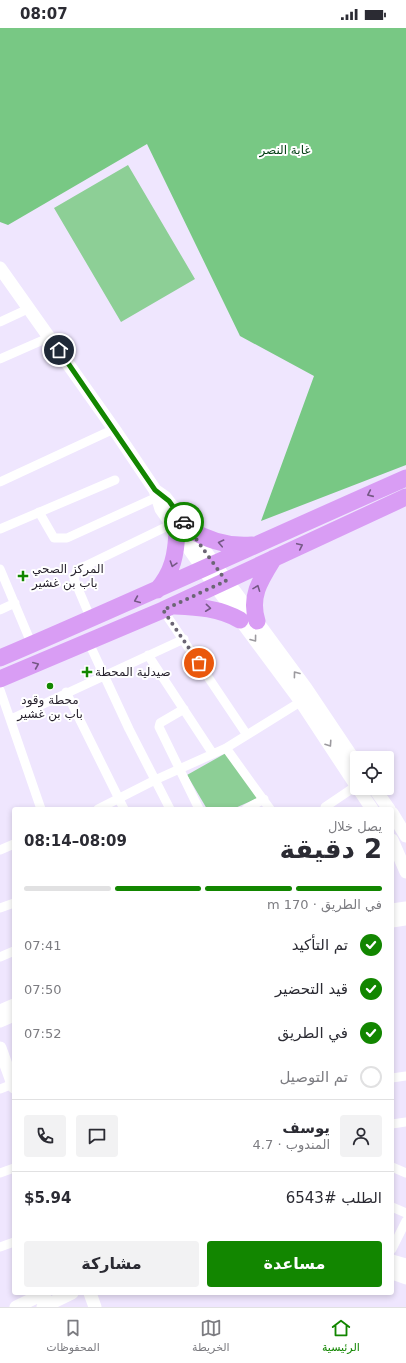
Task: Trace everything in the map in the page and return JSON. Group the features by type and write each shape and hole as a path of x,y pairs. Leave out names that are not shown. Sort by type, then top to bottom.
{"highway":[{"path":"0,658 156,592 256,544 406,478"},
{"path":"0,679 89,643 168,608 406,497"},
{"path":"156,592 171,570 175,558 179,528 216,542 236,545 256,544"},
{"path":"256,621 253,607 255,592 274,558"},
{"path":"168,608 212,608 240,620"}],"street":[{"path":"0,268 30,308 114,429 156,494 161,509 179,528 221,583 256,621 306,698 350,775"},
{"path":"0,322 30,308"},
{"path":"0,359 50,337"},
{"path":"0,482 114,429"},
{"path":"0,529 115,480"},
{"path":"39,512 54,538 67,538 156,494"},
{"path":"156,494 169,501 179,528"},
{"path":"91,619 74,579 77,570 179,528"},
{"path":"0,569 32,645"},
{"path":"221,583 240,620 306,698 350,755"},
{"path":"0,610 15,603"},
{"path":"168,608 184,639 247,735"},
{"path":"11,719 66,692 184,639"},
{"path":"89,643 169,807"},
{"path":"148,656 213,754"},
{"path":"0,690 40,807"},
{"path":"66,692 123,807"},
{"path":"102,807 155,780 226,748 306,698"},
{"path":"184,709 159,725 179,770 198,807"},
{"path":"226,748 269,807"},
{"path":"326,807 350,792"},
{"path":"362,795 371,807"},
{"path":"379,795 388,807"},
{"path":"250,807 264,799"},
{"path":"394,816 406,836"},
{"path":"0,850 12,845"},
{"path":"394,845 406,872"},
{"path":"0,908 12,904"},
{"path":"394,910 406,908"},
{"path":"394,921 406,919"},
{"path":"0,957 12,952"},
{"path":"0,1011 12,1006"},
{"path":"0,1021 12,1016"},
{"path":"0,1048 12,1080"},
{"path":"394,1078 406,1076"},
{"path":"0,1089 12,1086"},
{"path":"394,1124 406,1122"},
{"path":"394,1168 406,1173"},
{"path":"0,1173 12,1169"},
{"path":"394,1208 406,1213"},
{"path":"394,1245 406,1221"},
{"path":"0,1247 12,1243"},
{"path":"394,1262 406,1265"},
{"path":"394,1274 406,1278"},
{"path":"16,1307 41,1295"},
{"path":"43,1307 68,1295"},
{"path":"91,1295 95,1307"}],"green space":[{"name":"غابة النصر","path":"0,28 406,28 406,465 261,521 314,376 240,336 147,144 8,225 0,222"},
{"path":"128,165 195,279 121,322 54,208"},
{"path":"226,753 260,797 238,807 206,807 187,775"}],"way so far":[{"path":"184,522 226,581 163,610 199,663"}],"place":[{"name":"المركز الصحي باب بن غشير","path":"23,576"},
{"name":"صيدلية المحطة","path":"87,672"},
{"name":"محطة وقود باب بن غشير","path":"50,686"}],"route":[{"path":"59,350 155,490 169,501 184,522"}]}
